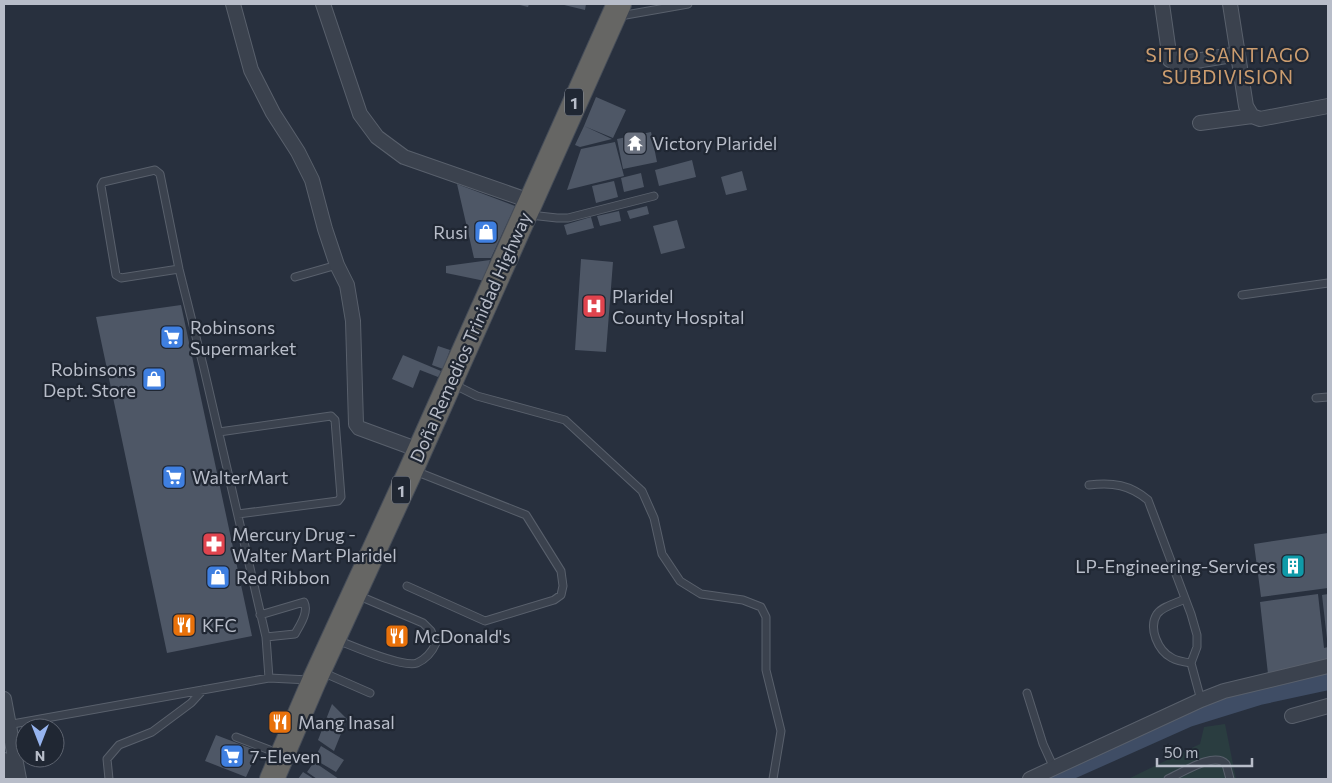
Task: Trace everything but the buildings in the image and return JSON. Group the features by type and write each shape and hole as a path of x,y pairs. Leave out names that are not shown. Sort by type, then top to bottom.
{"highway":[{"name":"Doña Remedios Trinidad Highway","path":"272,779 616,11"}],"street":[{"path":"233,4 251,70 273,113 298,152 312,180 325,229 337,265 347,285 353,321 356,424 359,428 415,460"},
{"path":"323,4 360,114 377,137 404,157 527,207"},
{"path":"1162,4 1170,60 1177,64 1238,54"},
{"path":"1230,4 1246,106 1252,116"},
{"path":"1200,123 1252,116 1260,119 1328,106"},
{"path":"1030,779 1224,691 1328,666"},
{"path":"4,699 6,725 19,779"},
{"path":"1292,716 1328,706"},
{"path":"4,760 8,779"}],"lane":[{"path":"616,11 688,4"},
{"path":"179,269 120,278 116,275 101,186 103,182 155,170 160,174 179,269 266,637 269,678"},
{"path":"527,207 557,218 568,218 654,196"},
{"path":"294,277 337,265"},
{"path":"1242,294 1328,283"},
{"path":"449,382 476,396 565,420 642,491 654,518 662,554 680,581 701,594 743,600 761,607 766,617 766,670 781,731 773,779"},
{"path":"1316,398 1328,398"},
{"path":"219,432 331,416 335,420 341,497 338,501 238,514"},
{"path":"407,586 486,621 554,600 561,595 563,586 561,571 526,515 415,460"},
{"path":"1089,485 1126,486 1148,500 1197,635 1197,647 1190,663 1201,700"},
{"path":"334,639 402,664 416,663 426,658 436,643 431,631 423,622 354,594"},
{"path":"1185,599 1157,614 1154,630 1159,646 1169,657 1174,660 1190,663"},
{"path":"260,615 298,603 304,602 306,606 306,611 295,634 266,637"},
{"path":"6,725 269,678 317,676 370,693"},
{"path":"109,779 107,759 119,745 152,732 191,703 203,690"},
{"path":"1027,693 1043,744 1054,768"},
{"path":"236,737 283,755"},
{"path":"1168,779 1209,760 1218,759 1226,764 1230,779"}],"shaded area":[{"path":"1225,724 1236,779 1128,779 1200,744 1204,727"}],"waterway":[{"path":"1050,779 1188,716 1259,694 1328,679"}],"place":[{"name":"Victory Plaridel","path":"635,143"},
{"name":"Rusi","path":"486,232"},
{"name":"Plaridel County Hospital","path":"594,306"},
{"name":"Robinsons Supermarket","path":"172,337"},
{"name":"Robinsons Dept. Store","path":"154,379"},
{"name":"WalterMart","path":"174,477"},
{"name":"Mercury Drug - Walter Mart Plaridel","path":"214,544"},
{"name":"LP-Engineering-Services","path":"1293,566"},
{"name":"Red Ribbon","path":"218,577"},
{"name":"KFC","path":"184,625"},
{"name":"McDonald's","path":"397,636"},
{"name":"Mang Inasal","path":"280,722"},
{"name":"7-Eleven","path":"232,756"}],"district":[{"name":"SITIO SANTIAGO SUBDIVISION","path":"1228,65"}]}
